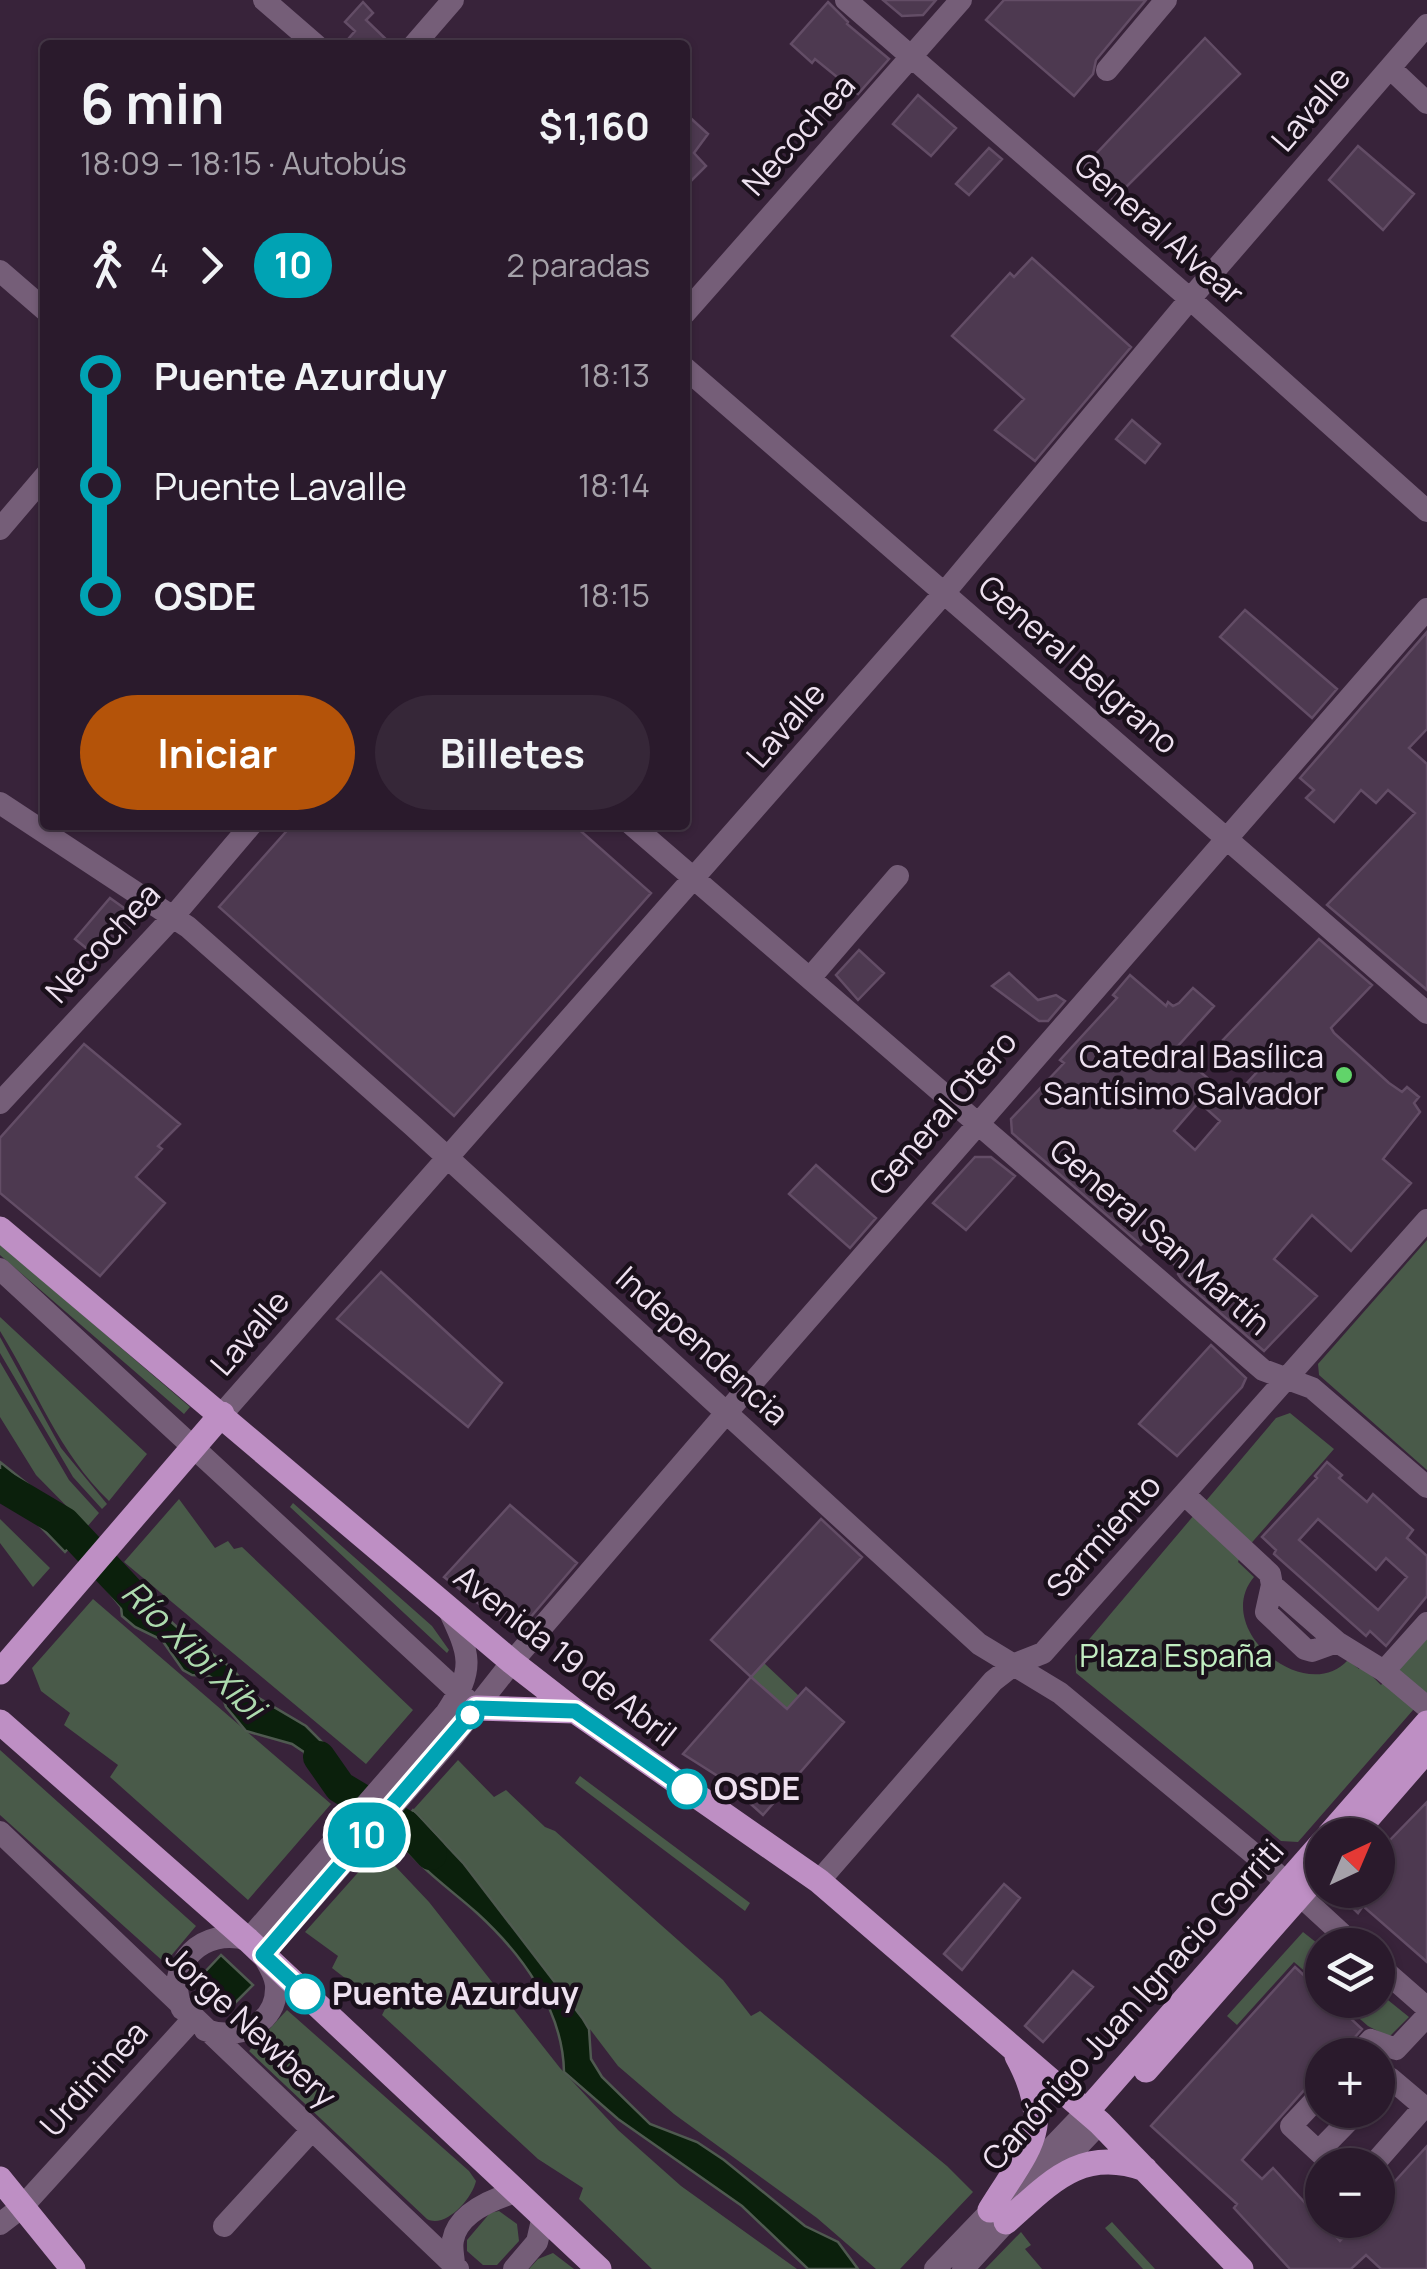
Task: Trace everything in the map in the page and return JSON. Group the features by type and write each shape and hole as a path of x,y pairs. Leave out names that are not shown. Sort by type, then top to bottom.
{"main road":[{"name":"Avenida 19 de Abril","path":"0,1229 512,1662 575,1711 818,1880 1094,2117 1241,2269"},
{"name":"Lavalle","path":"6,1665 222,1414"},
{"path":"467,1701 575,1711"},
{"path":"0,1722 255,1947 600,2269"},
{"name":"Canónigo Juan Ignacio Gorriti","path":"1344,1818 1427,1723"},
{"path":"1368,1818 1427,1750"},
{"name":"Canónigo Juan Ignacio Gorriti","path":"1094,2117 1292,1891 1305,1870"},
{"name":"Canónigo Juan Ignacio Gorriti","path":"1292,1891 1305,1882"},
{"path":"998,2216 1038,2118 1029,2079 1010,2043"},
{"path":"998,2216 1065,2171 1090,2162 1120,2162 1148,2170"},
{"path":"0,2179 74,2269"}],"street":[{"path":"264,0 310,40"},
{"path":"418,40 453,0"},
{"name":"General Alvear","path":"846,0 1427,511"},
{"name":"Necochea","path":"690,307 961,0"},
{"path":"1107,70 1166,0"},
{"name":"Lavalle","path":"222,1414 945,592 1190,299 1427,25"},
{"path":"1390,68 1427,103"},
{"path":"0,271 40,306"},
{"name":"General Belgrano","path":"690,372 1427,1013"},
{"path":"0,530 40,482"},
{"name":"General Otero","path":"255,1947 446,1730 467,1701 512,1662 977,1122 1427,609"},
{"name":"Independencia","path":"0,803 40,830"},
{"name":"Independencia","path":"40,830 188,927 979,1644 1060,1693 1334,1928"},
{"name":"Necochea","path":"0,1103 172,918 247,830"},
{"name":"General San Martín","path":"638,830 1263,1370 1312,1388 1427,1487"},
{"path":"810,978 898,876"},
{"name":"Sarmiento","path":"818,1880 993,1680 1044,1652 1427,1220"},
{"path":"0,1269 189,1453 467,1701"},
{"path":"1185,1495 1270,1574 1272,1585 1266,1612 1304,1648 1312,1650 1337,1642 1366,1657 1427,1707"},
{"path":"448,1608 467,1661 467,1701"},
{"path":"1384,1671 1427,1624"},
{"name":"Jorge Newbery","path":"0,1832 454,2268"},
{"path":"234,1936 255,1947 276,1984 264,2019 231,2036 194,2019 176,1984 188,1955 213,1937 234,1936"},
{"path":"1395,1981 1427,2008"},
{"path":"1395,2049 1427,2016"},
{"name":"Urdininea","path":"0,2224 22,2206 194,2019"},
{"path":"1388,2148 1426,2106 1395,2082"},
{"path":"1305,2111 1291,2126 1315,2148"},
{"name":"Canónigo Juan Ignacio Gorriti","path":"998,2216 1094,2117"},
{"path":"224,2226 312,2130"},
{"path":"454,2268 453,2238 464,2222 481,2206 516,2192"},
{"path":"514,2269 537,2242 542,2216"},
{"path":"936,2269 998,2216"},
{"path":"963,2269 998,2216"}],"green space":[{"path":"1427,1240 1427,1470 1319,1375 1318,1364"},
{"path":"0,1244 190,1407 184,1414 0,1255"},
{"path":"0,1317 147,1454 109,1501 62,1441 0,1331"},
{"path":"0,1337 61,1448 107,1504 102,1509 73,1477 0,1353"},
{"path":"0,1362 69,1480 99,1513 87,1527 36,1475 0,1417"},
{"name":"Plaza España","path":"1290,1413 1334,1449 1240,1556 1238,1562 1254,1577 1244,1597 1244,1618 1254,1638 1288,1668 1309,1674 1330,1672 1348,1660 1359,1669 1362,1666 1381,1685 1427,1634 1427,1694 1319,1818 1305,1818 1305,1834 1298,1842 1281,1841 1076,1673 1075,1656 1276,1418"},
{"path":"179,1499 215,1548 228,1541 234,1549 242,1547 413,1710 366,1764 124,1562"},
{"path":"293,1503 432,1626 449,1650 447,1653 290,1507"},
{"path":"0,1519 50,1568 33,1587 0,1543"},
{"path":"93,1599 331,1804 248,1900 110,1777 118,1765 64,1725 70,1713 41,1691 32,1668"},
{"path":"764,1663 799,1696 787,1709 751,1677"},
{"path":"0,1750 196,1926 165,1963 0,1815"},
{"path":"458,1760 494,1797 506,1790 545,1827 555,1831 723,1980 751,2016 760,2011 973,2192 900,2269 876,2269 817,2218 674,2114 618,2066 482,1887 413,1810"},
{"path":"580,1776 750,1903 745,1911 575,1783"},
{"path":"379,1849 429,1902 560,2068 618,2130 681,2186 797,2269 652,2269 579,2199 583,2188 538,2159 382,2015 385,2009 332,1968 338,1956 305,1932"},
{"path":"1305,1934 1305,1971 1294,1962 1237,2025 1227,2016"},
{"path":"1395,2006 1409,2017 1389,2037 1359,2018 1395,2018"},
{"path":"287,2010 469,2171 476,2181 457,2210 442,2220 427,2219 249,2051"},
{"path":"499,2211 517,2224 519,2241 497,2265 483,2265 467,2251 467,2240 490,2213"},
{"path":"1112,2222 1155,2269 1143,2269 1105,2228"},
{"path":"1021,2232 1031,2245 1025,2249 1042,2269 985,2269"},
{"path":"553,2253 574,2269 529,2269 538,2259"}],"water":[{"path":"0,1462 85,1530 65,1552 37,1523 0,1495"},
{"path":"118,1569 186,1635 233,1669 252,1694 306,1726 323,1743 340,1772 353,1780 335,1800 314,1774 304,1752 292,1744 246,1731 226,1707 217,1681 183,1670 162,1640 122,1616 121,1607 104,1586"},
{"path":"413,1810 464,1864 583,2019 589,2029 591,2059 602,2077 650,2124 697,2142 805,2226 838,2242 858,2269 808,2269 742,2206 618,2119 564,2072 562,2049 548,2005 524,1965 494,1929 422,1866 394,1832"},
{"path":"221,1955 253,1985 235,2003 204,1973"}],"building":[{"path":"883,0 936,0 923,15 902,16"},
{"path":"1004,0 1146,0 1096,60 1093,74 1074,96 986,20"},
{"path":"363,2 373,13 366,20 387,40 347,40 355,31 345,22"},
{"path":"828,2 847,24 889,59 858,94 791,44"},
{"path":"1205,38 1240,74 1113,200 1080,171"},
{"path":"918,95 956,128 931,156 893,124"},
{"path":"690,118 708,134 694,153 706,166 690,182"},
{"path":"1358,146 1414,194 1383,230 1329,180"},
{"path":"989,148 1002,159 969,195 956,184"},
{"path":"1032,258 1131,347 1035,461 995,430 1024,399 952,336 1010,273 1014,277"},
{"path":"1132,420 1160,444 1145,463 1116,439"},
{"path":"1245,610 1337,689 1312,718 1220,637"},
{"path":"1427,632 1427,729 1409,748 1427,764 1427,990 1327,905 1415,813 1388,790 1376,803 1361,790 1334,822 1306,798 1314,790 1300,778"},
{"path":"288,830 580,830 651,893 454,1116 219,907"},
{"path":"110,898 138,918 101,960 75,939"},
{"path":"1319,939 1372,985 1331,1028 1334,1033 1389,1083 1402,1092 1407,1087 1419,1097 1414,1103 1420,1112 1383,1159 1411,1183 1351,1251 1312,1215 1274,1259 1317,1296 1264,1351 1182,1280 1178,1274 1181,1270 1145,1241 1141,1245 1012,1133 1011,1119 1064,1063 1060,1060 1117,998 1113,995 1130,975 1166,1006 1168,1002 1173,1006 1179,1003 1193,988 1214,1006 1177,1052 1232,1099 1257,1072 1223,1040","holes":["1199,1102 1220,1121 1195,1150 1174,1131"]},
{"path":"859,950 884,973 858,1000 836,975"},
{"path":"1009,973 1038,1000 1056,995 1065,1001 1048,1021 1039,1021 992,986"},
{"path":"84,1044 180,1124 136,1177 165,1203 100,1276 0,1193 0,1138"},
{"path":"975,1157 991,1157 1015,1176 966,1230 933,1203"},
{"path":"816,1165 876,1218 850,1248 789,1194"},
{"path":"381,1272 502,1383 468,1427 337,1319"},
{"path":"1211,1345 1246,1378 1177,1456 1139,1424"},
{"path":"1327,1462 1367,1502 1373,1494 1413,1530 1407,1538 1427,1556 1427,1596 1386,1646 1370,1631 1366,1636 1274,1554 1276,1550 1262,1537","holes":["1318,1519 1376,1570 1386,1558 1407,1577 1378,1610 1299,1540"]},
{"path":"510,1505 577,1563 517,1633 444,1577"},
{"path":"821,1519 862,1557 751,1677 711,1640"},
{"path":"751,1677 787,1709 806,1688 844,1722 763,1815 724,1780 683,1754"},
{"path":"1427,1802 1427,1962 1395,1934 1395,1928 1388,1928 1365,1908 1395,1908 1395,1835"},
{"path":"1004,1884 1020,1898 962,1970 944,1954"},
{"path":"1295,1967 1305,1976 1305,2018 1350,2018 1362,2029 1354,2038 1305,2038 1305,2089 1242,2160 1262,2179 1273,2168 1305,2203 1305,2238 1395,2238 1395,2181 1427,2146 1427,2269 1381,2269 1366,2255 1351,2269 1290,2269 1234,2208 1237,2204 1151,2126"},
{"path":"1073,1971 1093,1987 1043,2042 1025,2026"}],"waterway":[{"name":"Río Xibi Xibi","path":"0,1485 64,1523 143,1607"},
{"name":"Río Xibi Xibi","path":"319,1757 340,1787 405,1826 431,1854"}],"bus line":[{"name":"10","path":"305,1994 263,1955 476,1708 575,1711 687,1789"}],"place":[{"name":"Catedral Basílica Santísimo Salvador","path":"1344,1075"},
{"name":"OSDE","path":"687,1789"},
{"name":"Puente Azurduy","path":"305,1994"}]}
